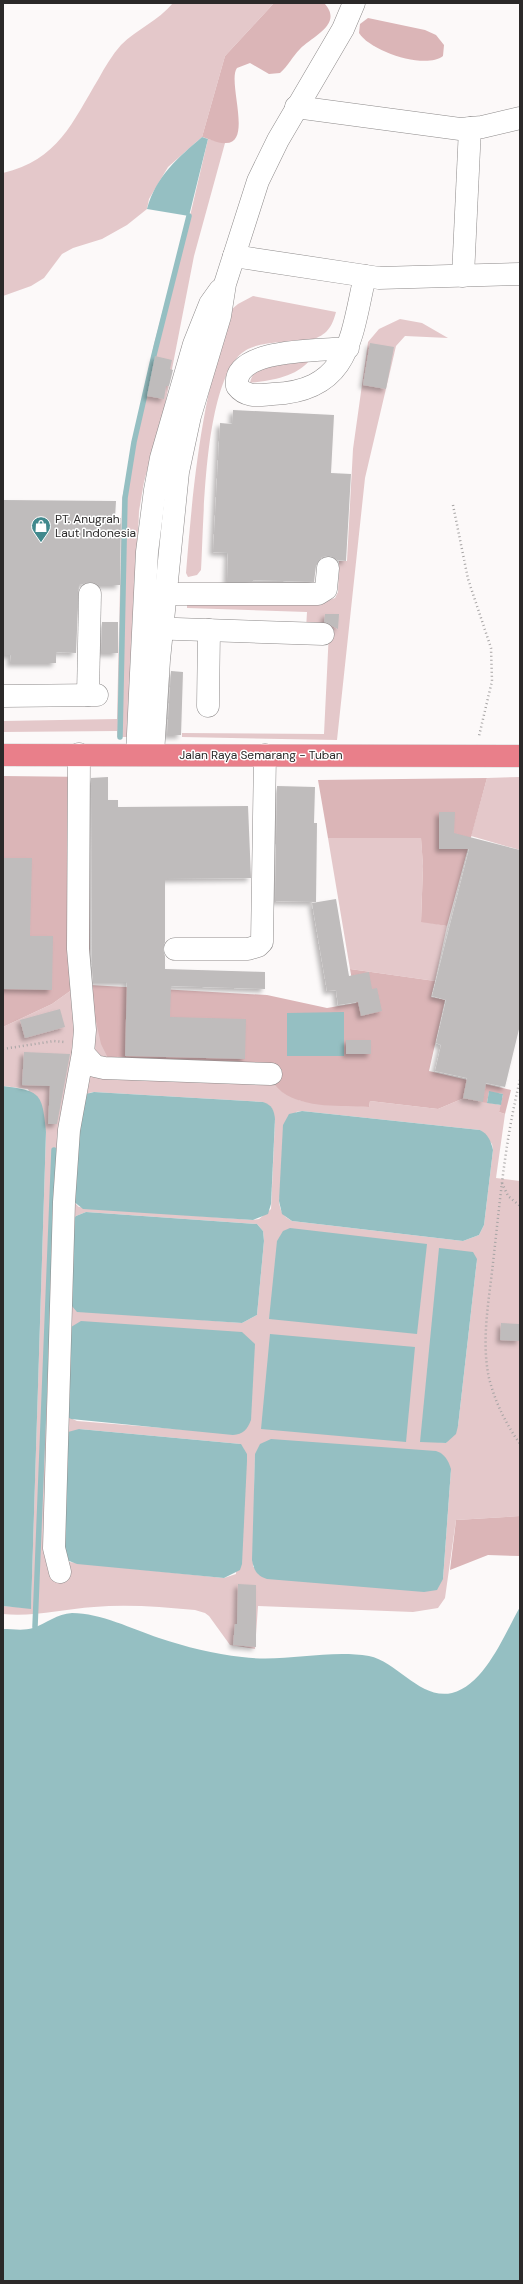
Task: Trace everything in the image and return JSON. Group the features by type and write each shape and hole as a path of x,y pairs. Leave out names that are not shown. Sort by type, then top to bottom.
{"highway":[{"name":"Jalan Raya Semarang - Tuban","path":"3,755 145,754 520,756"}],"lane":[{"path":"145,754 155,594 184,442 220,316 225,284 258,181 296,107 343,29 354,3"},
{"path":"296,107 427,126 470,128 520,118"},
{"path":"463,276 470,128"},
{"path":"234,256 365,276 417,278 520,274"},
{"path":"348,348 365,276"},
{"path":"155,594 318,594 326,589 328,568"},
{"path":"3,696 92,695 90,594"},
{"path":"153,628 323,634"},
{"path":"208,706 209,630"},
{"path":"60,1572 54,1548 64,1202 69,1130 83,1053 84,1030 78,919 80,754"},
{"path":"175,949 248,949 258,946 262,942 265,755"},
{"path":"83,1053 95,1066 104,1068 271,1074"}],"path":[{"path":"453,505 468,579 488,634 493,661 492,681 480,726 476,756"},
{"path":"3,1049 54,1041 68,1042 76,1046 83,1053"},
{"path":"520,1080 506,1143 487,1318 486,1355 489,1378 497,1404 509,1428 520,1444"},
{"path":"502,1182 508,1196 520,1206"}],"shaded area":[{"path":"173,3 274,3 225,56 202,137 168,167 149,199 147,209 127,225 102,239 73,248 62,254 44,278 31,286 3,296 3,173 22,167 37,159 62,138 106,65 121,45 161,15"},
{"path":"274,3 324,3 329,10 331,17 329,23 324,29 300,49 280,73 269,74 250,63 237,68 235,85 239,123 238,133 234,140 226,143 217,142 202,137 225,56"},
{"path":"368,18 425,30 436,35 444,45 443,56 435,60 411,60 386,52 374,46 365,40 359,33 360,24"},
{"path":"208,139 225,143 194,256 165,405 144,482 139,511 130,737 117,737 117,731 3,732 3,721 117,719 122,499 154,344 188,216 190,216"},
{"path":"253,296 336,312 331,326 325,333 317,338 311,340 270,343 254,346 248,349 233,363 222,386 214,416 205,485 201,570 197,575 188,577 186,573 200,440 213,374 232,309"},
{"path":"400,319 422,323 448,338 405,336 396,346 365,478 337,740 182,737 182,733 324,734 329,631 306,629 307,612 187,608 187,605 323,602 335,598 338,592 339,561 347,561 353,449 368,342 379,329"},
{"path":"309,361 297,371 282,377 250,383 253,375 265,366"},
{"path":"3,776 89,777 90,985 267,995 327,1008 356,1003 350,969 435,981 431,997 445,1000 429,1071 511,1090 505,1114 499,1112 503,1094 489,1092 487,1103 464,1098 438,1109 370,1101 369,1107 324,1105 302,1101 282,1092 264,1071 108,1058 101,1044 93,1008 73,989 52,1004 3,1027","holes":["316,1013 344,1013 344,1055"]},
{"path":"520,777 520,850 471,836 487,778"},
{"path":"487,778 447,926 421,922 423,866 421,838 328,838 318,780"},
{"path":"421,837 423,866 421,921 447,926 435,981 350,969 328,838"},
{"path":"73,989 264,1071 283,1092 301,1101 369,1107 370,1101 438,1109 464,1098 501,1105 499,1112 505,1114 496,1178 520,1181 520,1516 456,1520 445,1598 438,1608 413,1612 258,1606 255,1649 230,1645 209,1616 195,1610 157,1607 107,1606 15,1615 3,1614 3,1606 31,1608 46,1132 28,1089 3,1086 3,1027 52,1004","holes":["94,1092 263,1102 275,1119 271,1209 259,1219 253,1220 79,1207 73,1201 89,1093","302,1111 480,1130 492,1144 493,1150 484,1225 479,1235 463,1241 292,1221 282,1213 279,1201 296,1112","86,1212 257,1224 263,1231 264,1241 257,1315 242,1323 189,1319 76,1216","477,1259 458,1426 446,1443 438,1442","66,1416 239,1434 77,1421","79,1429 241,1444 236,1574 224,1578 69,1562","255,1454 451,1469 443,1579 253,1567"]},
{"path":"520,1516 520,1556 488,1555 450,1570 456,1520"}],"water":[{"path":"202,137 208,139 189,216 147,209 151,197 162,177 176,160"},
{"path":"344,1012 344,1056 287,1056 287,1013"},
{"path":"3,1086 32,1092 37,1096 43,1109 46,1132 31,1609 3,1606"},
{"path":"489,1091 503,1094 501,1105 487,1103"},
{"path":"94,1092 263,1102 269,1105 273,1110 275,1119 271,1204 268,1214 253,1220 83,1209 73,1201 82,1095"},
{"path":"302,1111 480,1130 483,1132 489,1138 493,1150 484,1225 479,1235 463,1241 292,1221 282,1214 279,1201 283,1125 289,1114"},
{"path":"86,1212 257,1224 263,1231 264,1241 257,1315 242,1323 77,1312 66,1299 73,1221 76,1216"},
{"path":"290,1228 427,1244 417,1334 269,1319 277,1241 283,1231"},
{"path":"439,1248 473,1252 477,1259 458,1426 456,1434 446,1443 420,1442"},
{"path":"81,1321 242,1332 255,1344 251,1420 248,1426 239,1434 233,1435 71,1419 66,1416 66,1330"},
{"path":"270,1334 415,1347 406,1442 261,1429"},
{"path":"79,1429 241,1444 247,1454 247,1461 242,1564 240,1570 224,1578 77,1564 64,1559 64,1437 68,1432"},
{"path":"271,1439 436,1451 444,1456 451,1469 443,1579 437,1590 424,1592 267,1579 258,1574 252,1560 255,1454 260,1444"},
{"path":"520,1607 520,2281 3,2281 3,1629 29,1629 62,1615 72,1613 94,1616 179,1644 232,1656 274,1658 353,1654 369,1656 390,1665 419,1686 440,1694 452,1693 464,1688 474,1680 493,1657"}],"building":[{"path":"370,343 394,347 386,389 363,385"},
{"path":"155,356 172,360 170,369 173,370 169,386 166,386 164,399 147,396"},
{"path":"233,410 334,415 331,473 351,474 346,561 337,560 330,556 322,557 316,566 314,582 252,580 252,582 227,582 228,553 213,552 220,423 232,424"},
{"name":"PT. Anugrah Laut Indonesia","path":"3,500 116,501 115,518 121,518 120,585 98,585 90,582 79,585 76,653 56,652 56,663 10,663 11,655 3,655"},
{"path":"325,614 339,614 338,629 324,622"},
{"path":"102,622 118,622 118,653 101,653"},
{"path":"171,671 183,672 181,735 167,735"},
{"path":"108,777 108,800 118,800 118,807 248,806 251,878 165,879 165,942 163,949 165,956 165,969 265,972 265,989 171,986 170,1017 246,1019 245,1059 125,1056 127,982 93,982 92,967 91,778"},
{"path":"277,786 315,787 314,823 317,823 316,902 275,901"},
{"path":"439,812 455,812 454,833 520,850 520,1025 505,1087 486,1083 483,1102 463,1098 467,1078 435,1071 441,1045 436,1043 446,1000 432,996 469,849 439,849"},
{"path":"3,858 32,858 30,936 53,936 52,990 3,989"},
{"path":"336,899 349,976 369,972 372,989 377,988 382,1011 361,1016 358,1002 338,1005 336,990 327,991 312,903"},
{"path":"60,1009 65,1027 25,1038 20,1020"},
{"path":"346,1040 371,1040 371,1054 346,1054"},
{"path":"24,1052 70,1054 57,1124 48,1124 50,1086 22,1085"},
{"path":"501,1323 520,1324 520,1341 500,1340"},
{"path":"238,1584 256,1585 256,1647 233,1645 235,1624 237,1624"}],"waterway":[{"path":"120,737 125,498 134,442 189,216"},
{"path":"35,1627 54,1150"}],"place":[{"name":"PT. Anugrah Laut Indonesia","path":"41,543"}]}
